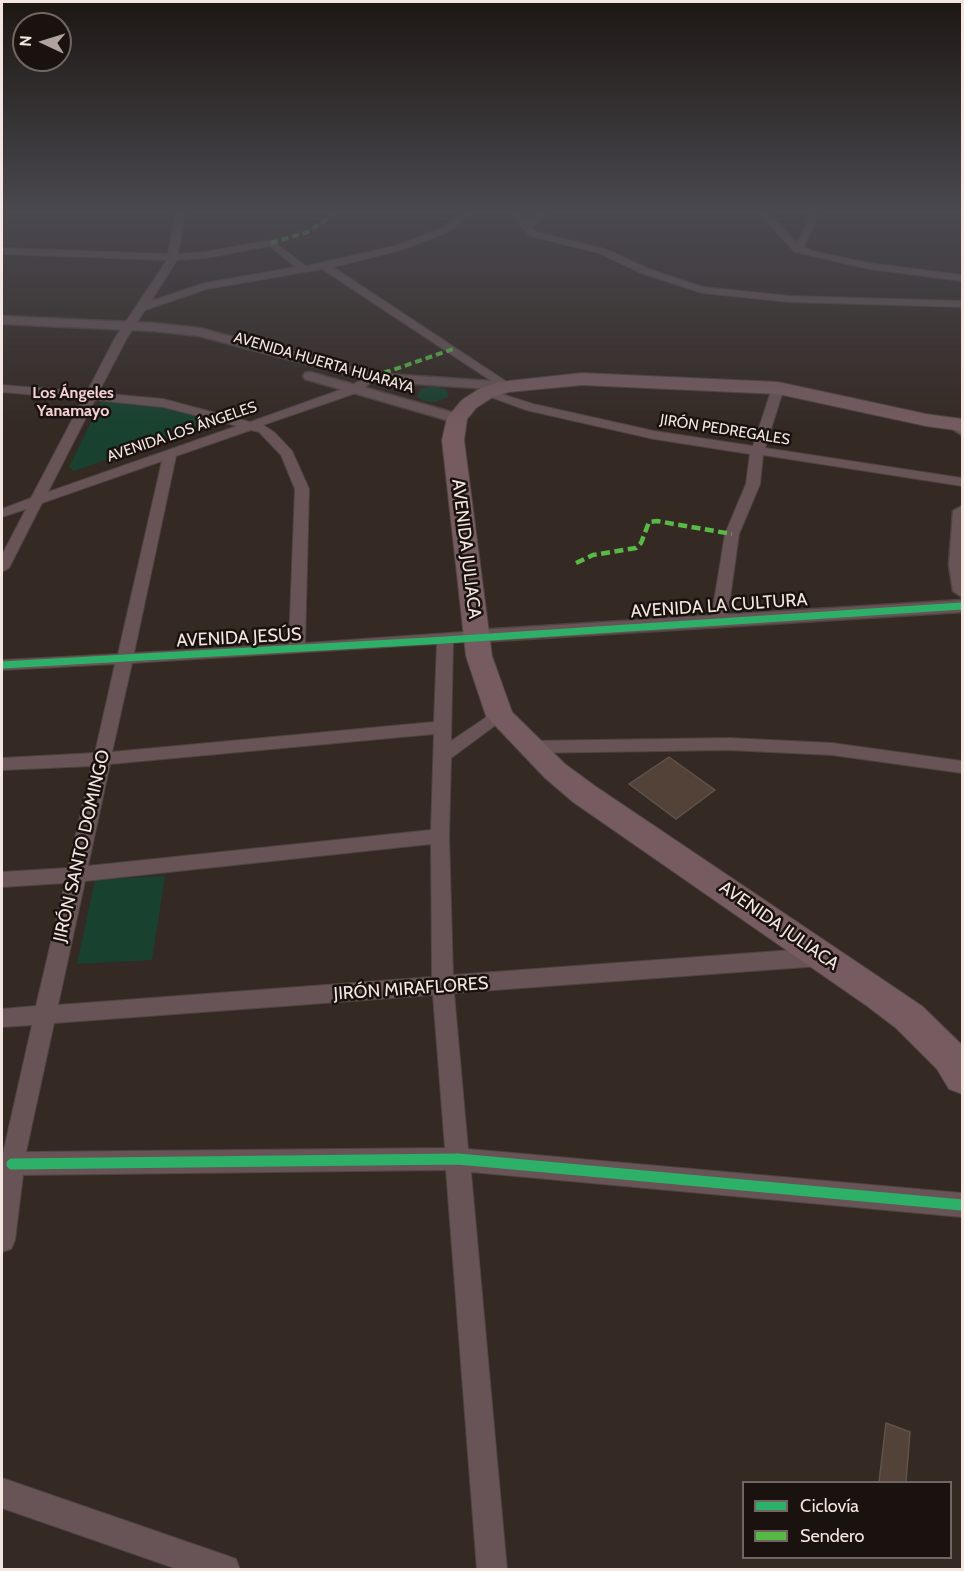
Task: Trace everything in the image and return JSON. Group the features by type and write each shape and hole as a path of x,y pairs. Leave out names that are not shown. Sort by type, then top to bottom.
{"highway":[{"path":"457,418 469,404 496,389 598,379 778,388 926,420 962,425"},
{"name":"AVENIDA JULIACA","path":"457,418 453,440 477,636 483,674 500,716 529,747 584,794 726,889 820,957 880,995 909,1017 950,1057 963,1077"}],"street":[{"path":"2,568 125,332 155,287"},
{"path":"144,307 201,287"},
{"name":"JIRÓN PEDREGALES","path":"353,287 496,389 621,428 757,452 963,482"},
{"path":"694,287 790,299 963,304"},
{"name":"AVENIDA HUERTA HUARAYA","path":"2,320 125,332 198,344 457,418"},
{"name":"AVENIDA HUERTA HUARAYA","path":"2,333 213,334 372,377 496,389"},
{"name":"AVENIDA LOS ÁNGELES","path":"2,513 355,389 372,377"},
{"path":"2,388 164,403 263,429 278,442 295,468 302,489 297,649"},
{"path":"719,620 732,534 753,484 757,452 778,388"},
{"path":"962,425 963,430"},
{"name":"JIRÓN SANTO DOMINGO","path":"2,1240 12,1164 10,1130 45,1014 126,660 170,454"},
{"path":"963,511 958,566 963,591"},
{"name":"AVENIDA LA CULTURA","path":"477,636 963,606"},
{"name":"AVENIDA JESÚS","path":"2,665 126,660 445,640 477,636"},
{"path":"445,640 444,754 440,836 443,987 492,1569"},
{"path":"444,754 500,716"},
{"path":"2,764 102,759 444,727"},
{"path":"529,747 729,744 832,749 963,767"},
{"path":"2,879 75,875 440,836"},
{"name":"JIRÓN MIRAFLORES","path":"2,1018 443,987 820,957"},
{"path":"12,1164 458,1159 963,1204"},
{"path":"2,1493 225,1569"}],"green space":[{"path":"434,386 447,390 448,397 435,402 424,401 417,397 420,389"},
{"path":"104,395 147,400 216,421 74,471 69,467"},
{"path":"165,876 152,960 77,964 95,880"}],"building":[{"path":"669,757 715,790 676,819 629,784"},
{"path":"886,1423 910,1432 906,1481 879,1481"}],"marked path":[{"path":"372,377 453,349"},
{"path":"576,563 593,555 636,548 641,543 645,527 649,522 657,521 732,534"}],"cycle path":[{"path":"2,665 445,640 962,606"},
{"path":"12,1164 458,1159 962,1205"}],"district":[{"name":"Los Ángeles Yanamayo","path":"73,402"}]}
